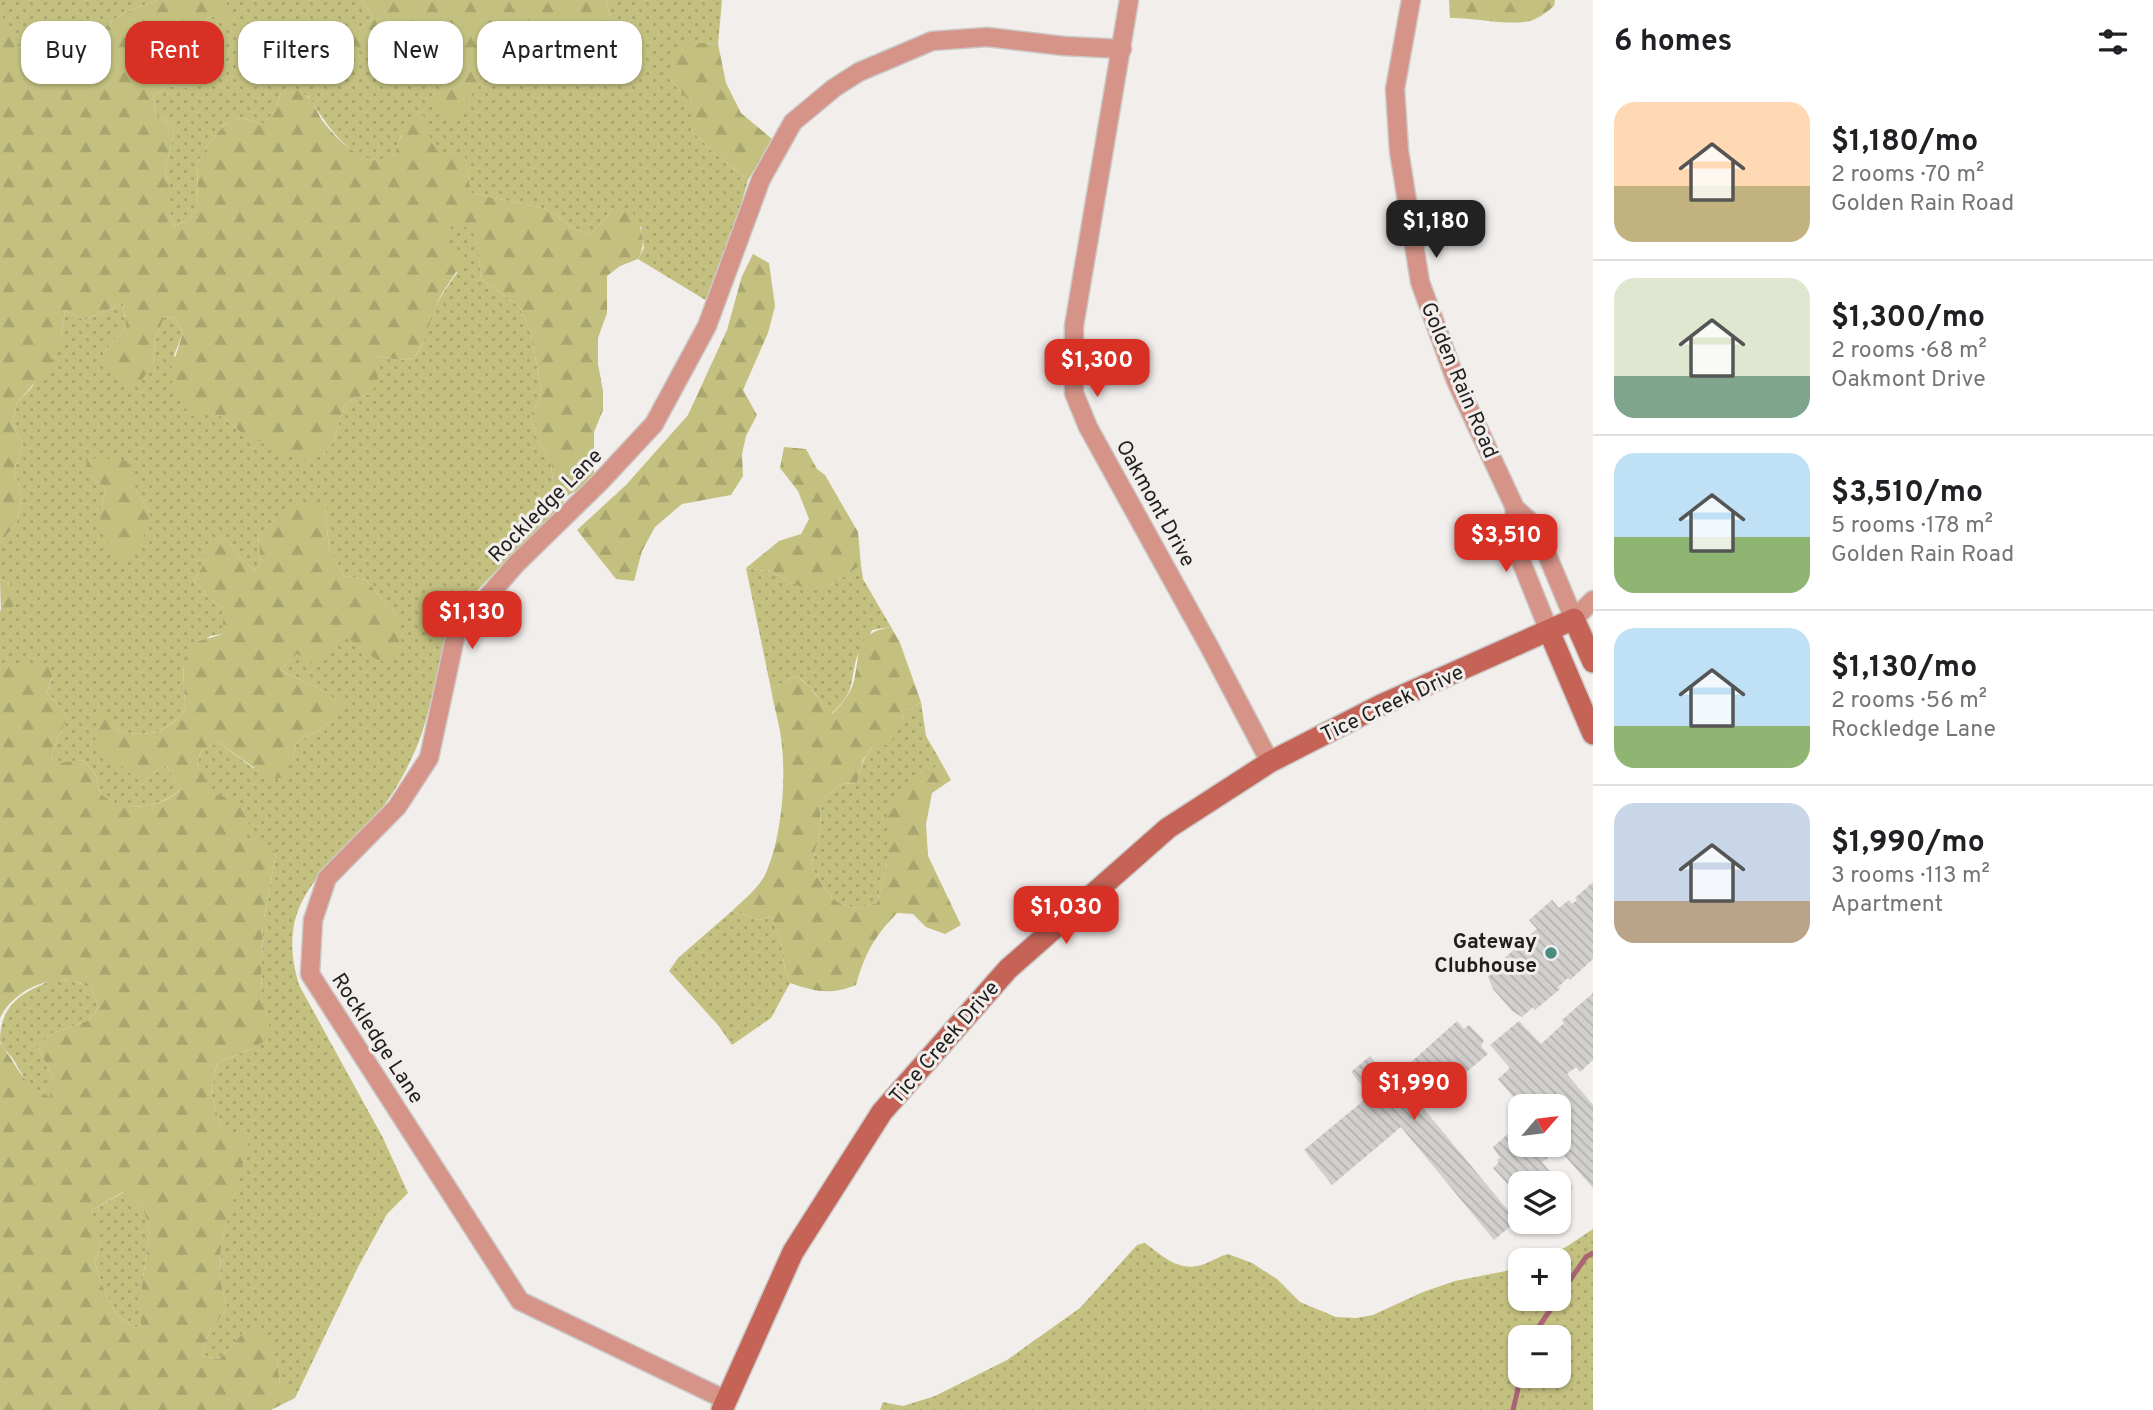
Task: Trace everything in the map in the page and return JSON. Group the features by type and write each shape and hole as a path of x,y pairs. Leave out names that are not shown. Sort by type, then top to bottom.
{"street":[{"name":"Oakmont Drive","path":"1129,0 1074,326 1074,393 1088,428 1270,762"},
{"name":"Golden Rain Road","path":"1411,0 1395,89 1399,150 1420,282 1456,381 1515,508 1535,526 1584,619 1593,662"},
{"name":"Rockledge Lane","path":"724,1405 520,1301 310,974 313,920 327,878 397,807 429,758 456,634 516,564 600,482 654,424 707,326 761,178 793,122 834,88 859,72 932,41 987,37 1122,49"},
{"name":"Golden Rain Road","path":"1515,508 1513,541 1593,734"},
{"name":"Tice Creek Drive","path":"724,1405 793,1252 882,1112 1008,969 1168,828 1270,762 1381,705 1549,631 1584,619 1593,600"}],"green space":[{"path":"0,0 158,0 131,10 111,22 21,21 21,47 18,48 0,12"},
{"path":"158,0 226,0 230,24 212,16 204,21 125,21 125,84 207,84 192,88 167,86 153,97 156,114 171,125 174,134 165,169 169,183 169,210 174,226 187,221 197,209 198,162 225,124 241,118 263,124 275,111 281,93 292,87 310,99 339,140 366,157 385,158 395,154 404,130 424,115 432,143 441,155 454,153 465,156 471,193 547,209 573,228 590,235 613,209 631,209 640,228 643,246 638,259 620,266 607,276 607,313 598,338 603,410 594,432 594,480 564,498 553,482 551,462 536,436 530,417 541,387 530,330 519,306 481,279 475,236 463,226 453,223 444,241 461,261 438,301 425,338 414,358 399,360 377,356 378,383 370,394 354,398 344,406 334,440 323,455 308,460 287,455 240,432 224,417 212,414 190,416 169,376 183,333 176,319 165,316 155,339 153,365 136,387 113,376 103,353 126,327 123,303 85,320 65,311 60,341 50,365 17,403 12,423 23,446 14,470 22,496 16,524 0,543 0,12 21,47 21,84 111,84 111,22 131,10"},
{"path":"226,0 362,0 373,17 354,30 354,21 238,21 238,84 354,84 354,37 368,52 368,84 448,84 435,103 453,119 479,84 642,84 642,21 611,21 606,0 722,0 718,44 703,43 671,80 691,104 691,130 748,180 733,232 707,301 638,259 644,248 641,227 613,209 590,235 573,228 547,209 471,193 465,157 454,153 441,156 432,143 401,135 395,154 382,159 369,159 344,144 308,96 281,93 275,111 263,124 241,118 225,124 198,162 197,209 187,221 174,226 169,210 169,183 165,169 174,134 171,125 156,114 153,97 167,86 192,88 194,84 224,84 224,21 204,21 212,16 229,23"},
{"path":"362,0 606,0 611,21 477,21 477,84 479,84 453,120 441,120 434,103 447,84 463,84 463,21 369,21 373,17"},
{"path":"1449,0 1555,0 1554,6 1527,22 1507,22 1450,18"},
{"path":"547,19 578,21 544,21"},
{"path":"368,22 368,57 354,44 354,29"},
{"path":"718,44 726,83 741,113 772,139 748,180 691,130 691,104 671,80 671,55 687,45"},
{"path":"452,222 470,230 478,243 481,279 519,306 530,330 541,387 530,417 536,436 551,462 553,482 564,498 562,509 490,577 465,606 443,652 421,735 402,778 380,811 321,874 298,910 293,931 293,956 299,985 383,1138 408,1193 387,1214 357,1269 295,1398 280,1386 277,1359 245,1331 219,1359 202,1356 210,1330 227,1309 220,1278 221,1244 249,1140 222,1128 211,1094 217,1063 251,1049 267,1014 261,1000 263,923 276,854 244,842 197,765 201,751 218,742 253,768 293,757 296,743 329,722 343,704 316,687 280,670 297,654 335,647 341,632 397,616 366,580 344,576 329,550 325,502 275,520 258,535 261,563 255,571 226,538 210,547 194,582 223,609 223,634 210,636 183,661 185,710 170,725 146,734 117,730 111,719 143,784 155,771 166,766 181,788 164,800 142,806 119,805 109,800 101,793 94,772 82,760 61,764 51,760 68,717 47,692 52,678 3,663 0,670 0,611 13,607 10,584 0,579 0,543 16,524 22,496 14,470 23,446 12,423 17,403 32,387 60,341 65,311 85,320 123,303 126,327 103,353 153,365 155,339 165,316 176,319 183,333 174,355 212,414 224,417 240,432 323,455 334,440 344,406 354,398 370,394 377,356 399,360 414,358 420,348 436,305 457,273 444,241","holes":["130,473 137,493 150,512 101,509 106,489 89,475"]},
{"path":"753,254 769,263 775,306 768,333 743,390 757,415 746,436 742,454 743,476 731,495 682,504 655,527 642,551 634,581 616,579 577,530 626,485 688,415 727,330 742,276"},
{"path":"784,447 806,449 817,469 825,475 858,532 861,565 828,587 812,590 793,584 772,572 746,568 779,541 801,534 809,519 798,491 780,468"},
{"path":"86,458 129,462 137,493 150,512 142,539 125,560 115,552 101,529 101,511 106,489 89,475"},
{"path":"325,502 329,550 344,576 366,580 397,616 400,650 380,662 341,633 335,647 317,665 297,654 280,670 344,704 329,722 296,743 285,775 277,779 253,767 218,742 201,751 197,765 216,794 241,803 250,819 245,842 265,841 276,854 263,923 261,1000 272,1037 217,1063 211,1094 222,1128 250,1139 221,1244 220,1278 227,1309 210,1330 202,1356 219,1359 245,1331 265,1331 277,1359 280,1385 295,1398 271,1410 0,1410 0,1043 33,1088 50,1097 53,1079 38,1046 53,1033 87,1021 99,1008 91,988 72,981 49,981 20,995 5,1009 0,1018 2,663 50,667 52,677 47,692 68,717 51,760 61,763 82,760 94,772 101,793 119,804 142,806 165,800 181,788 166,766 155,771 143,784 101,749 93,734 101,713 111,719 117,730 137,734 163,729 178,718 185,710 183,661 193,643 223,634 223,609 194,582 209,547 226,538 255,571 261,563 258,535 301,503","holes":["123,1192 142,1206 150,1229 141,1292 141,1325 134,1328 116,1314 102,1285 95,1263 101,1243 99,1228 91,1211"]},
{"path":"861,565 863,579 891,627 872,630 857,656 850,689 844,700 831,714 811,688 795,676 771,689 746,568 772,572 793,584 828,587"},
{"path":"0,579 10,584 17,596 13,607 1,612"},
{"path":"891,627 900,643 921,702 904,713 890,744 871,748 863,760 857,783 842,784 821,800 820,833 811,866 836,901 853,907 877,903 887,863 887,810 904,791 941,762 951,780 932,793 926,824 928,856 961,925 945,934 926,927 913,914 897,913 871,946 856,985 831,991 808,989 790,983 781,942 771,916 760,920 732,911 765,875 778,830 783,795 783,762 771,689 795,676 807,684 832,714 852,686 864,639 879,630"},
{"path":"921,702 926,736 941,762 887,810 887,863 877,903 853,907 844,905 830,895 811,866 820,833 821,800 842,784 857,783 863,762 870,750 897,728 904,713"},
{"path":"732,911 760,920 771,916 781,942 790,983 771,1018 732,1045 718,1025 669,971 678,958"},
{"path":"52,980 72,980 91,988 99,1008 87,1021 53,1033 38,1046 53,1079 51,1098 27,1082 0,1041 4,1017 9,1008 32,989"},
{"path":"124,1192 142,1206 150,1229 141,1292 141,1325 134,1328 116,1314 102,1285 95,1263 101,1243 91,1211"},
{"path":"1593,1229 1593,1410 880,1410 883,1402 903,1406 935,1396 1007,1360 1080,1308 1137,1245 1145,1243 1174,1263 1189,1267 1228,1254 1252,1263 1277,1279 1300,1302 1336,1317 1356,1318 1373,1315 1455,1281 1508,1271 1508,1311 1571,1311 1571,1248 1564,1248"}],"building":[{"name":"Gateway Clubhouse","path":"1593,882 1593,959 1570,980 1568,978 1558,987 1560,989 1535,1010 1533,1007 1522,1017 1512,1011 1493,989 1488,977 1498,968 1496,965 1521,944 1525,947 1533,940 1529,936 1537,929 1529,920 1552,900 1559,908 1569,900 1572,904"},
{"path":"1593,993 1593,1060 1580,1072 1576,1067 1567,1074 1593,1105 1593,1188 1566,1157 1572,1157 1572,1094 1511,1094 1498,1079 1510,1068 1490,1045 1519,1021 1541,1044 1564,1023 1562,1020"},
{"path":"1457,1021 1464,1029 1469,1025 1484,1040 1481,1046 1488,1054 1423,1108 1508,1210 1508,1228 1494,1240 1401,1127 1332,1185 1304,1150 1370,1095 1351,1072 1370,1056 1385,1074 1392,1068 1399,1073"},
{"path":"1508,1134 1508,1157 1547,1157 1542,1162 1550,1171 1508,1171 1508,1185 1493,1168 1500,1158 1493,1147"}],"waterway":[{"path":"1571,1279 1586,1257 1593,1253"},
{"path":"1540,1325 1549,1311"},
{"path":"1513,1410 1518,1388"}],"place":[{"name":"Gateway Clubhouse","path":"1551,953"}]}
